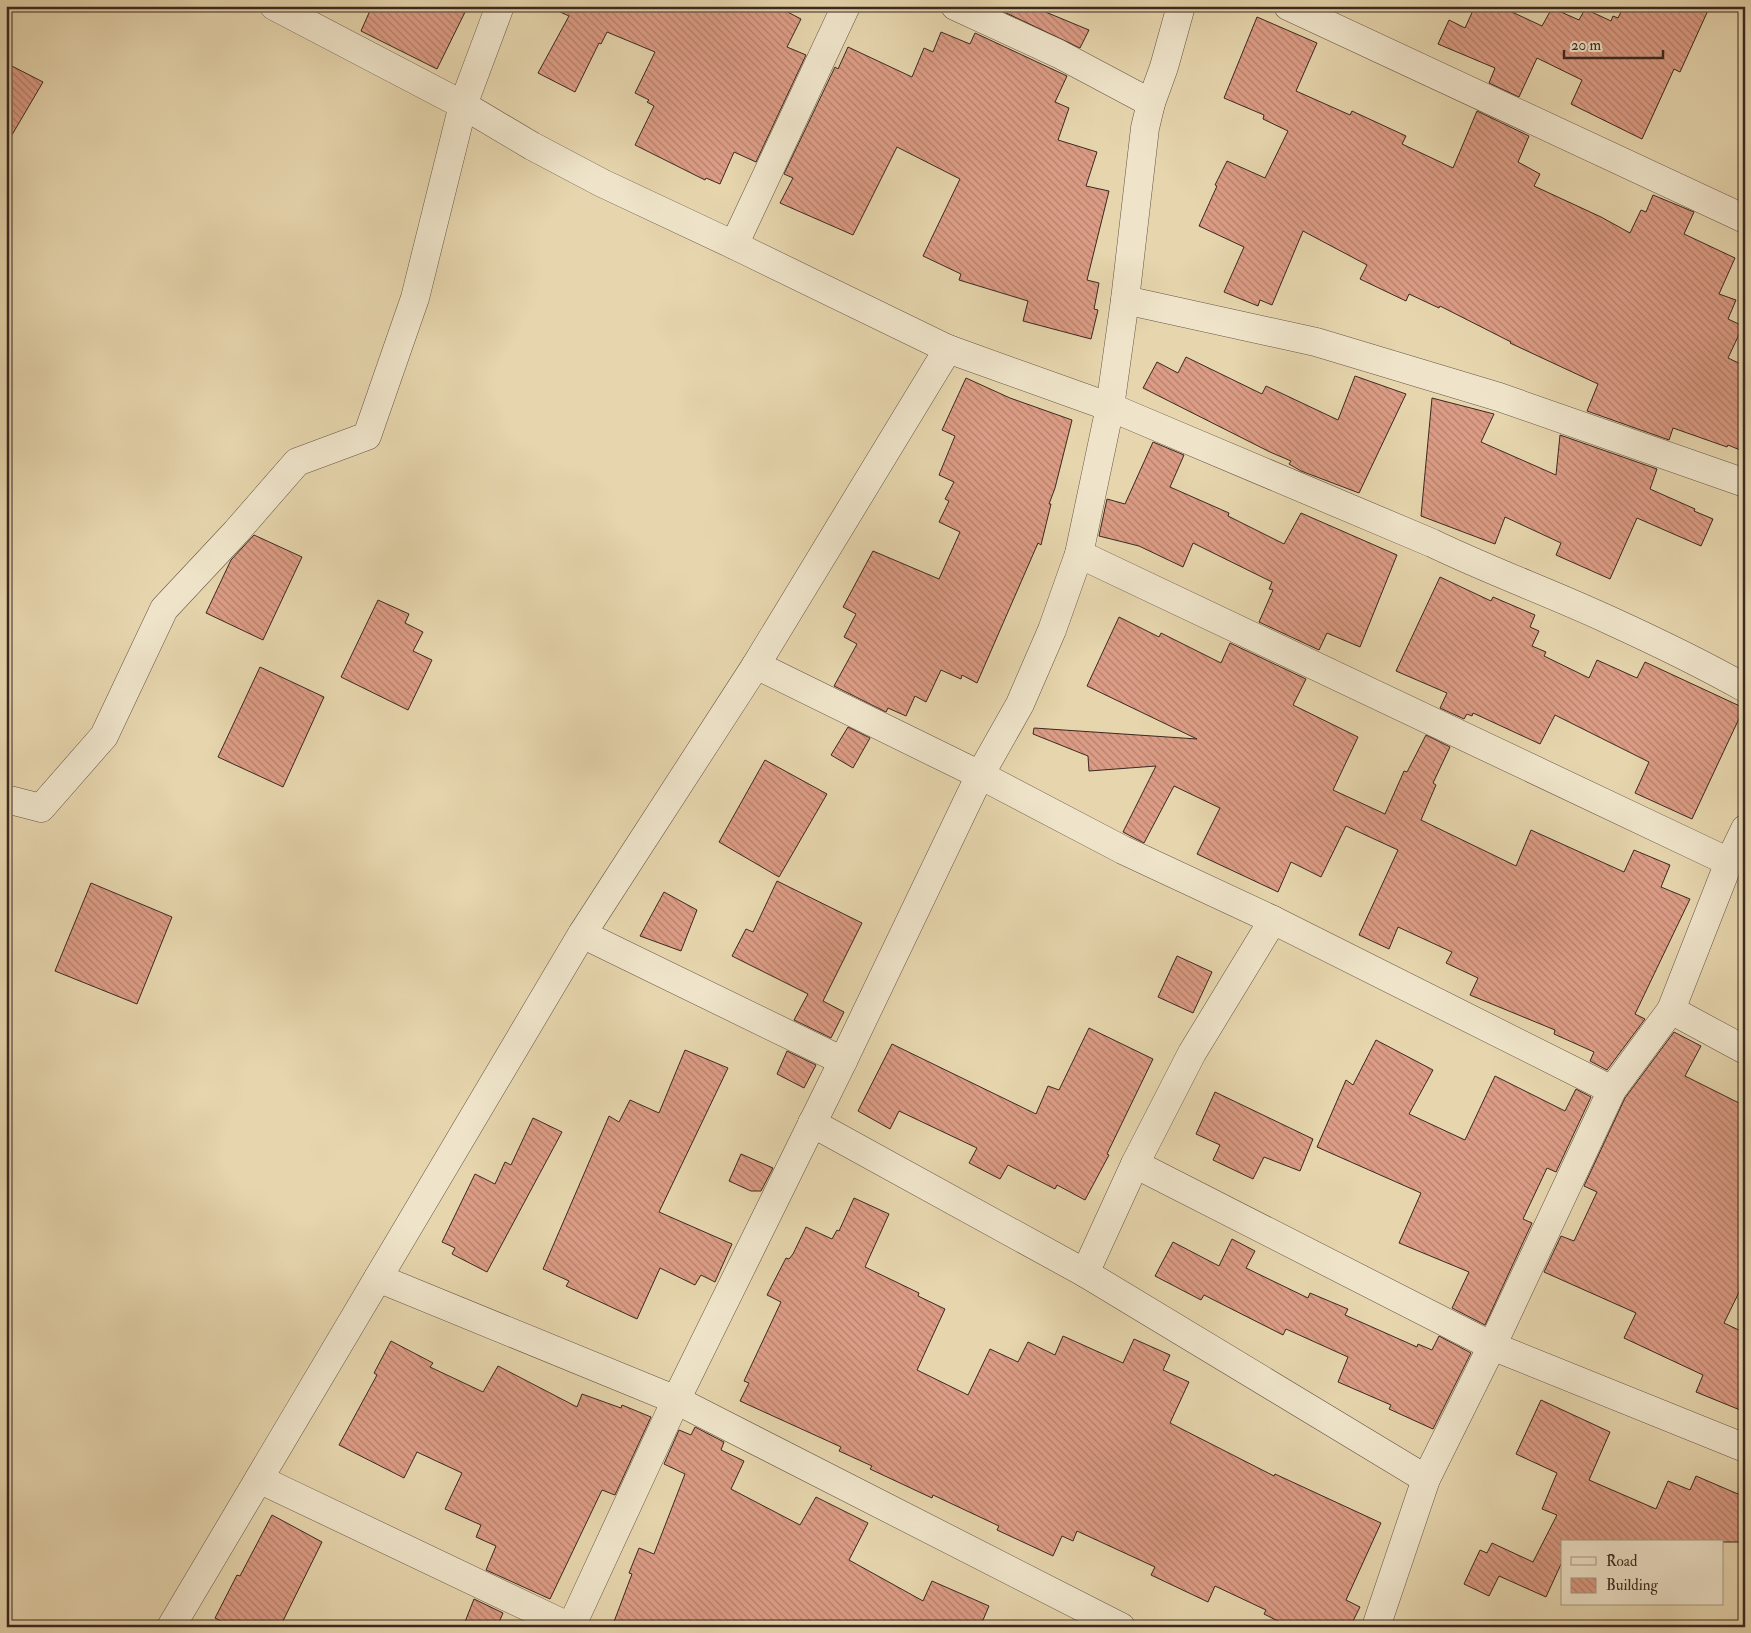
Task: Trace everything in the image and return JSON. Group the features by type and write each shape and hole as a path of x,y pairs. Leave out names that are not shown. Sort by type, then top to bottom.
{"street":[{"path":"6,799 41,808 104,736 164,609 236,532 296,462 367,436 415,298 463,105 500,6"},
{"path":"734,244 846,6"},
{"path":"955,6 1059,54 1151,103"},
{"path":"259,1479 570,1627 676,1400 843,1061 980,775 1020,704 1038,664 1079,554 1110,407 1125,300 1145,128 1181,6"},
{"path":"1288,6 1745,219"},
{"path":"289,10 602,183 734,244 948,349 1110,407 1432,543 1471,562 1608,620 1710,668 1745,688"},
{"path":"1125,300 1334,347 1499,397 1745,484"},
{"path":"171,1627 582,934 756,665 948,349"},
{"path":"1079,554 1730,862"},
{"path":"756,665 980,775 1123,850 1273,920 1612,1090"},
{"path":"1376,1627 1426,1480 1492,1346 1612,1090 1671,1010 1730,862 1745,830"},
{"path":"1085,1273 1136,1164 1192,1053 1273,920"},
{"path":"582,934 843,1061"},
{"path":"1671,1010 1745,1050"},
{"path":"812,1123 1085,1273 1426,1480"},
{"path":"1136,1164 1492,1346 1745,1448"},
{"path":"378,1278 676,1400 1120,1627"}],"building":[{"path":"372,6 468,6 437,69 361,31"},
{"path":"547,6 776,6 801,19 787,47 806,55 756,162 734,152 720,184 706,178 705,180 635,145 654,106 647,102 649,100 635,93 655,52 607,32 601,44 599,43 575,92 538,73 569,16"},
{"path":"1005,6 1031,6 1089,30 1080,48 1002,11"},
{"path":"1475,6 1499,6 1542,26 1552,8 1579,20 1585,9 1611,21 1613,16 1618,18 1624,6 1710,6 1680,72 1674,69 1642,139 1571,104 1582,80 1537,58 1519,97 1489,83 1495,68 1438,44 1449,20 1465,28"},
{"path":"1257,17 1317,43 1296,91 1350,115 1352,111 1406,136 1402,144 1453,168 1477,111 1529,136 1518,162 1540,174 1534,186 1601,217 1630,233 1641,210 1646,212 1653,195 1694,212 1684,234 1735,258 1719,294 1736,300 1728,319 1743,326 1728,358 1745,366 1745,452 1673,428 1669,440 1587,411 1598,384 1510,343 1440,306 1439,308 1409,294 1406,301 1360,279 1367,265 1303,231 1272,305 1260,300 1258,306 1224,292 1244,247 1199,226 1217,186 1215,185 1227,161 1265,178 1288,131 1263,119 1264,115 1224,98"},
{"path":"941,32 970,44 975,33 1067,76 1055,102 1069,108 1058,140 1097,152 1086,186 1109,191 1087,280 1099,283 1094,309 1098,310 1091,339 1023,321 1028,301 959,280 961,274 923,256 960,179 897,147 853,235 780,203 793,178 784,174 835,67 838,69 848,47 912,77 924,48 933,52"},
{"path":"6,63 43,82 6,145"},
{"path":"1186,357 1262,394 1266,386 1338,420 1355,376 1406,394 1359,493 1301,471 1289,464 1291,461 1143,388 1157,362 1178,373"},
{"path":"966,378 1010,398 1072,420 1055,488 1049,504 1051,504 1041,545 1038,543 977,683 962,675 961,679 941,670 926,702 915,696 906,716 888,708 886,712 834,686 857,644 844,637 856,614 843,607 873,551 939,579 960,532 939,522 949,501 945,499 954,482 939,475 955,436 942,430"},
{"path":"1432,398 1494,414 1481,442 1556,475 1560,435 1657,469 1650,489 1713,519 1701,546 1637,518 1610,579 1556,555 1561,543 1505,517 1495,544 1421,516"},
{"path":"1153,442 1184,455 1170,487 1229,513 1228,516 1284,544 1301,513 1397,555 1360,647 1327,633 1319,650 1259,622 1273,590 1269,589 1272,582 1193,543 1183,567 1139,546 1099,536 1107,499 1125,504"},
{"path":"254,535 302,557 263,640 206,613 231,560"},
{"path":"1440,577 1491,601 1493,597 1535,615 1530,627 1539,631 1532,646 1546,652 1544,656 1589,678 1597,660 1637,678 1645,662 1744,708 1692,819 1635,793 1649,762 1555,715 1540,744 1473,713 1472,716 1467,714 1464,719 1440,708 1447,693 1396,671"},
{"path":"378,600 409,614 405,623 423,632 413,651 432,660 408,710 341,677"},
{"path":"1119,617 1159,637 1161,633 1221,663 1230,643 1306,679 1293,705 1358,737 1333,790 1385,814 1404,771 1407,772 1426,735 1450,747 1433,783 1436,785 1421,820 1516,866 1531,830 1624,872 1634,850 1670,865 1661,887 1690,899 1635,1014 1645,1019 1607,1070 1590,1061 1594,1052 1554,1034 1555,1030 1470,995 1478,978 1446,963 1452,952 1398,927 1389,949 1359,935 1398,850 1346,826 1321,877 1291,862 1278,892 1197,854 1220,808 1174,786 1144,843 1123,832 1156,766 1089,771 1088,756 1033,734 1034,728 1197,739 1087,686"},
{"path":"260,667 324,697 283,787 218,757"},
{"path":"848,727 870,738 853,768 831,755"},
{"path":"765,760 827,794 779,877 719,842"},
{"path":"777,881 862,923 823,1001 844,1012 831,1038 794,1020 808,994 732,956 746,929 753,932"},
{"path":"91,883 172,917 137,1004 55,971"},
{"path":"664,892 697,910 681,951 640,936"},
{"path":"1177,956 1212,972 1193,1013 1158,997"},
{"path":"1089,1028 1153,1059 1107,1154 1109,1155 1085,1200 1057,1185 1055,1189 1008,1165 1000,1179 969,1163 977,1148 899,1111 890,1129 858,1111 892,1044 1036,1114 1048,1086 1059,1090"},
{"path":"1674,1032 1701,1046 1685,1076 1745,1106 1745,1280 1724,1323 1745,1333 1745,1412 1696,1392 1703,1375 1624,1338 1636,1313 1544,1272 1561,1236 1574,1241 1597,1192 1584,1186 1625,1098"},
{"path":"1376,1040 1433,1070 1409,1114 1465,1140 1495,1076 1565,1111 1576,1089 1591,1097 1556,1172 1547,1168 1523,1219 1532,1223 1485,1325 1452,1308 1469,1272 1399,1243 1421,1193 1317,1147 1346,1080 1353,1085"},
{"path":"685,1050 728,1068 659,1212 732,1244 715,1282 701,1275 695,1285 660,1268 637,1319 566,1286 569,1281 543,1269 609,1116 619,1122 630,1100 659,1113"},
{"path":"787,1051 816,1065 804,1088 777,1074"},
{"path":"1215,1092 1313,1139 1300,1171 1264,1157 1253,1179 1213,1160 1220,1145 1196,1134"},
{"path":"533,1118 562,1132 487,1272 452,1254 455,1248 442,1242 475,1174 495,1184 505,1162 511,1165"},
{"path":"741,1154 773,1168 761,1191 751,1191 729,1181"},
{"path":"854,1198 889,1214 865,1267 919,1293 918,1296 945,1309 917,1370 968,1395 990,1349 1018,1362 1028,1342 1055,1355 1063,1336 1123,1363 1134,1339 1170,1355 1163,1370 1189,1382 1170,1423 1274,1476 1275,1474 1381,1523 1346,1600 1360,1607 1350,1627 1290,1627 1264,1614 1266,1610 1215,1586 1208,1602 1151,1575 1155,1567 1077,1531 1073,1541 1062,1536 1053,1556 997,1530 999,1526 933,1495 932,1498 870,1469 872,1466 839,1451 841,1447 740,1401 749,1383 744,1381 781,1302 767,1295 786,1258 789,1259 793,1254 806,1227 832,1239 837,1230 839,1231"},
{"path":"1232,1239 1255,1251 1246,1268 1308,1298 1310,1293 1348,1309 1345,1315 1417,1347 1418,1344 1432,1350 1439,1336 1471,1353 1433,1429 1389,1409 1391,1405 1338,1382 1348,1357 1286,1329 1283,1335 1204,1295 1201,1300 1155,1276 1173,1242 1219,1266"},
{"path":"391,1341 433,1363 430,1367 483,1392 498,1366 577,1407 582,1394 621,1408 622,1405 651,1417 615,1495 602,1490 550,1599 486,1570 496,1546 476,1537 481,1525 445,1509 462,1473 417,1452 404,1478 339,1445 377,1375 374,1373"},
{"path":"1541,1400 1610,1432 1589,1480 1656,1509 1668,1481 1690,1490 1696,1476 1745,1497 1745,1542 1724,1542 1724,1540 1561,1540 1561,1564 1546,1597 1499,1576 1489,1596 1464,1584 1480,1550 1487,1553 1492,1543 1533,1562 1557,1515 1542,1509 1557,1473 1516,1454"},
{"path":"695,1427 724,1442 721,1450 744,1461 731,1489 800,1525 816,1497 868,1523 849,1560 923,1601 932,1581 989,1606 980,1627 612,1627 632,1574 629,1573 639,1548 654,1554 685,1474 664,1464 679,1430 691,1435"},
{"path":"272,1515 322,1542 280,1627 233,1627 215,1618 237,1575 240,1576"},
{"path":"474,1599 503,1613 497,1627 463,1627"}]}
